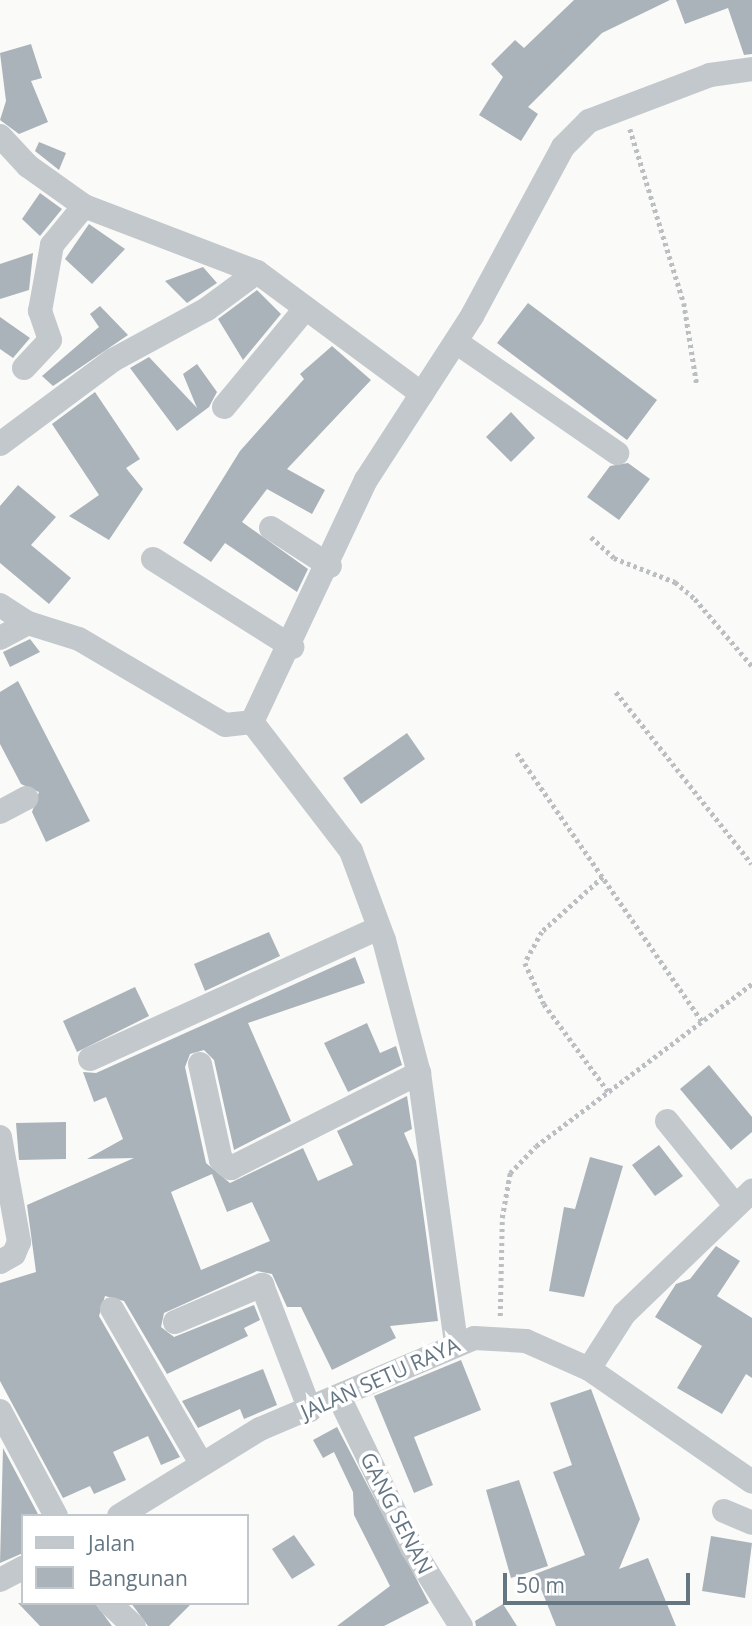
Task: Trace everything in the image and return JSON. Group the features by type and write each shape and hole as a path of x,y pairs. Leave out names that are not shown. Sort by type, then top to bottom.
{"street":[{"path":"252,722 292,647 366,480 456,342 563,148 589,121 622,107 710,75 752,69"},
{"path":"0,136 28,166 85,206 257,272 422,394"},
{"path":"24,368 50,340 40,312 52,245 85,206"},
{"path":"0,444 103,367 207,309 257,272"},
{"path":"224,407 305,309"},
{"path":"456,342 617,453"},
{"path":"271,528 330,566"},
{"path":"153,559 292,647"},
{"path":"0,605 28,623 79,639 225,725 252,722"},
{"path":"0,638 28,623"},
{"path":"252,722 351,852 379,928 419,1073 456,1342"},
{"path":"0,811 26,798"},
{"path":"90,1059 379,928"},
{"path":"200,1064 221,1160 231,1168 419,1073"},
{"path":"589,1369 624,1314 744,1198 667,1121"},
{"path":"0,1137 19,1242 0,1262"},
{"path":"175,1322 262,1285 310,1410"},
{"path":"112,1310 201,1463"},
{"name":"JALAN SETU RAYA","path":"123,1514 201,1463 310,1410 456,1342 500,1338 526,1341 589,1369 752,1482"},
{"name":"GANG SENAN","path":"340,1397 412,1548 461,1626"},
{"path":"0,1411 55,1514"},
{"path":"724,1511 752,1524"},
{"path":"0,1580 21,1569"},
{"path":"111,1605 134,1626"}],"path":[{"path":"622,107 684,303 697,385"},
{"path":"592,537 614,558 675,582 695,599 752,666"},
{"path":"616,692 752,864"},
{"path":"517,753 702,1021"},
{"path":"603,877 542,932 525,963 544,1004 610,1094"},
{"path":"500,1338 502,1218 510,1173 536,1146 610,1094 752,984"}],"building":[{"path":"574,0 670,0 602,33 528,107 538,114 521,141 479,115 503,77 491,64 515,40 524,48"},
{"path":"676,0 752,0 752,54 744,55 728,8 685,24"},
{"path":"31,44 42,78 31,81 48,122 19,134 0,120 6,101 0,53"},
{"path":"39,142 66,153 59,170 35,151"},
{"path":"40,193 62,209 40,236 22,219"},
{"path":"89,224 125,249 92,284 65,259"},
{"path":"33,253 29,290 0,299 0,264"},
{"path":"203,267 217,283 187,303 165,281"},
{"path":"257,290 281,314 243,360 218,319"},
{"path":"528,303 657,400 627,440 497,343"},
{"path":"100,306 128,335 53,386 42,376 99,327 90,314"},
{"path":"0,317 30,338 13,358 0,349"},
{"path":"332,346 371,380 287,469 325,490 312,514 267,489 242,522 308,569 297,592 225,543 211,562 183,543 240,451 304,379 300,374"},
{"path":"149,357 197,408 183,374 197,364 217,392 209,407 177,431 130,368"},
{"path":"95,392 140,459 126,468 143,489 109,540 69,516 99,495 52,424"},
{"path":"511,412 535,438 511,462 486,437"},
{"path":"628,463 650,479 619,520 587,497 610,466"},
{"path":"18,485 56,517 31,545 71,578 49,604 0,563 0,506"},
{"path":"30,639 40,652 10,667 3,652"},
{"path":"18,681 90,821 46,842 32,812 39,792 21,784 0,744 0,692"},
{"path":"407,733 425,759 361,804 343,778"},
{"path":"269,932 280,956 205,991 194,964"},
{"path":"355,957 365,983 248,1023 291,1121 234,1150 214,1060 204,1050 190,1054 185,1067 206,1163 230,1183 303,1148 318,1181 353,1165 337,1131 407,1096 412,1129 404,1133 416,1161 438,1321 390,1326 396,1338 332,1370 301,1307 287,1307 272,1274 257,1271 164,1313 161,1327 174,1337 254,1305 260,1320 244,1328 248,1336 167,1374 124,1301 105,1296 99,1316 180,1457 161,1465 148,1436 113,1452 126,1480 94,1494 90,1486 63,1498 0,1381 0,1283 36,1272 27,1205 134,1158 87,1159 123,1139 106,1097 94,1102 83,1072 96,1073","holes":["212,1174 227,1212 252,1202 270,1241 201,1270 171,1192"]},
{"path":"135,987 149,1016 77,1052 63,1021"},
{"path":"367,1023 380,1053 396,1046 402,1065 348,1092 324,1043"},
{"path":"709,1065 752,1117 752,1132 731,1150 680,1089"},
{"path":"66,1122 66,1159 19,1160 16,1123"},
{"path":"659,1145 683,1176 655,1196 632,1165"},
{"path":"590,1157 623,1166 584,1297 549,1291 564,1207 575,1209"},
{"path":"716,1246 740,1261 717,1296 752,1318 752,1378 746,1374 722,1414 677,1388 702,1346 655,1317 676,1284 690,1279"},
{"path":"461,1360 481,1410 414,1437 433,1485 414,1493 374,1396"},
{"path":"263,1369 277,1405 244,1419 240,1409 198,1428 182,1401"},
{"path":"591,1389 640,1519 619,1569 648,1558 676,1626 556,1626 535,1574 585,1555 553,1472 572,1465 550,1403"},
{"path":"337,1427 429,1603 384,1626 337,1626 390,1586 354,1515 353,1492 334,1452 323,1458 313,1440"},
{"path":"3,1448 38,1514 21,1514 21,1554 0,1563"},
{"path":"519,1480 548,1566 511,1578 486,1490"},
{"path":"294,1535 315,1565 292,1579 272,1549"},
{"path":"711,1536 752,1543 745,1598 702,1591"},
{"path":"18,1603 96,1605 112,1626 40,1626"},
{"path":"503,1604 517,1626 476,1626 475,1621"},
{"path":"132,1605 190,1605 169,1626 148,1626"}]}
